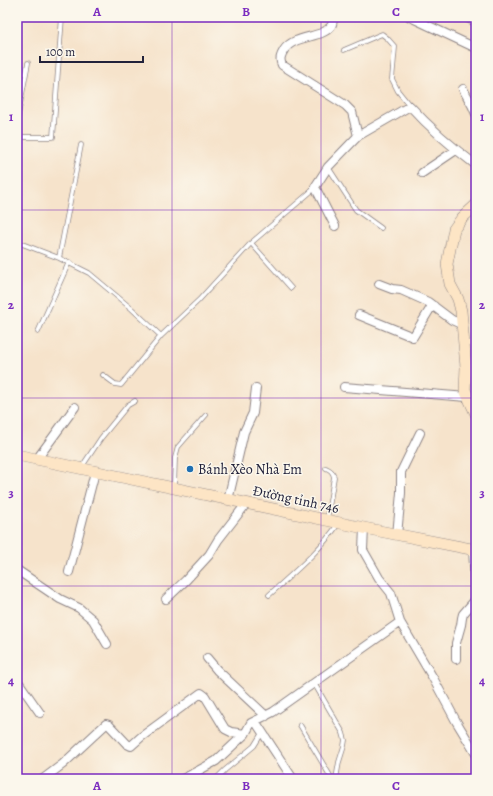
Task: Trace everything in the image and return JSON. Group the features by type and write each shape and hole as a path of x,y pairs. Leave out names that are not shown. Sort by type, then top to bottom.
{"main road":[{"path":"476,205 462,218 454,229 447,264 450,284 461,306 466,367 465,390 476,414"},
{"name":"Đường tỉnh 746","path":"17,455 327,521 475,550"}],"street":[{"path":"333,17 331,26 326,30 287,46 282,54 281,62 282,65 345,105 352,112 358,136"},
{"path":"410,17 476,48"},
{"path":"466,17 476,22"},
{"path":"463,89 476,114"},
{"path":"335,226 315,187 328,166 358,136 410,106 431,129 476,165"},
{"path":"422,173 456,150"},
{"path":"379,284 392,289 401,290 428,302 452,320 463,325"},
{"path":"359,315 413,338 430,309 434,306"},
{"path":"344,387 467,397"},
{"path":"228,500 244,432 253,413 256,388"},
{"path":"37,459 75,407"},
{"path":"397,535 402,493 401,472 420,433"},
{"path":"69,572 95,472"},
{"path":"166,600 209,555 218,540 246,504"},
{"path":"364,528 363,550 378,578 391,593 400,622 476,754"},
{"path":"456,659 456,642 463,614 476,599 475,550"},
{"path":"17,570 60,599 79,608 93,620 108,644"},
{"path":"183,779 216,761 244,734 251,723 273,712 400,622"},
{"path":"207,658 222,675 266,716"},
{"path":"17,680 40,713"},
{"path":"43,779 63,764 106,724 109,725 127,744 131,746 201,693 205,696 225,729 231,732 244,734"},
{"path":"255,721 293,779"}],"lane":[{"path":"17,137 53,137 62,17"},
{"path":"344,50 382,34 387,38 395,47 392,79 398,91 410,106"},
{"path":"17,120 28,63"},
{"path":"58,258 82,145"},
{"path":"328,166 356,210 380,228"},
{"path":"103,375 115,384 121,385 161,336 199,300 251,243 315,187"},
{"path":"17,242 68,262 89,273 132,309 161,336"},
{"path":"251,243 291,288"},
{"path":"38,332 68,262"},
{"path":"80,468 119,414 128,405 136,401"},
{"path":"174,488 175,458 178,447 206,415"},
{"path":"326,468 333,472 334,477 327,521"},
{"path":"269,595 309,557 332,533 339,523"},
{"path":"314,683 343,733 345,740 336,779"},
{"path":"300,725 332,779"},
{"path":"216,779 254,746 263,733"}],"waterway":[{"path":"421,17 430,22"}],"place":[{"name":"Bánh Xèo Nhà Em","path":"190,469"}]}
